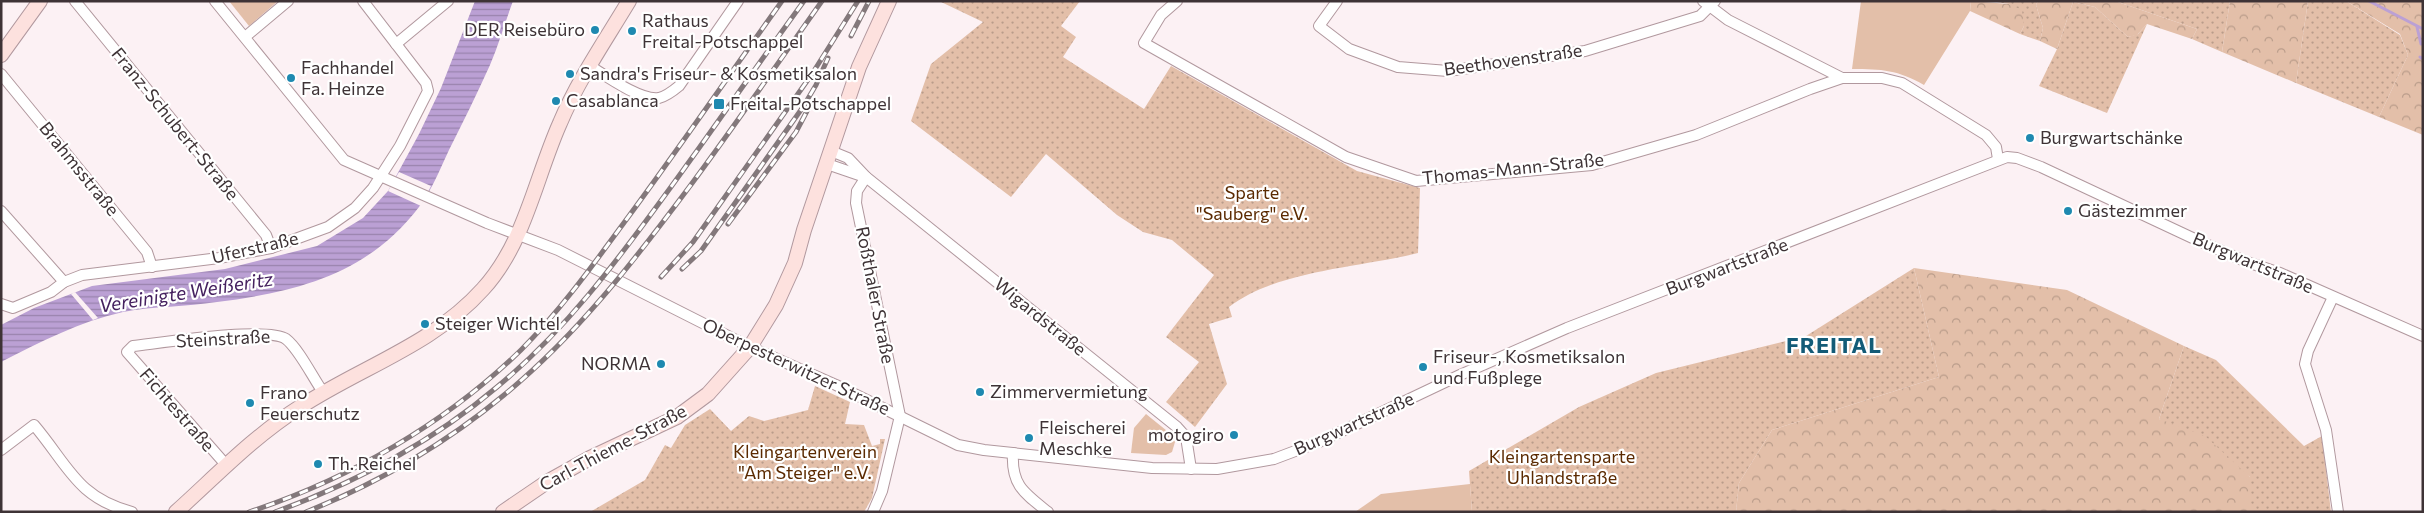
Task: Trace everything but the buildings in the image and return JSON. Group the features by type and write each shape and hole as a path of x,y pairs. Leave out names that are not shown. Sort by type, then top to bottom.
{"street":[{"path":"1,55 40,1"},
{"name":"Franz-Schubert-Straße","path":"75,1 266,235 271,248"},
{"name":"Oberpesterwitzer Straße","path":"215,1 344,160 586,263 750,347 900,416 958,445 1013,453"},
{"path":"245,37 288,1"},
{"path":"363,1 396,44 448,1"},
{"path":"176,512 275,423 323,392 436,332 462,311 496,273 518,234 559,124 595,69 629,1"},
{"path":"595,69 648,97 659,98 680,86 738,1"},
{"name":"Carl-Thieme-Straße","path":"504,512 547,482 590,458 677,417 708,394 750,347 776,305 796,263 859,67 888,1"},
{"name":"Thomas-Mann-Straße","path":"1177,1 1161,15 1144,43 1346,157 1416,181 1592,165 1696,135 1842,78"},
{"name":"Beethovenstraße","path":"1338,1 1319,26 1349,49 1398,67 1448,71 1585,51 1700,16 1709,3"},
{"path":"1709,3 1762,38 1842,78 1882,78 1902,83 1986,135 1996,147 1998,159"},
{"name":"Uferstraße","path":"1,304 13,308 51,292 64,282 91,273 152,267 271,248 328,226 364,200 400,146 428,91 426,83 396,44"},
{"name":"Brahmsstraße","path":"1,74 147,252 152,267"},
{"name":"Wigardstraße","path":"829,157 848,158 866,177 1177,427 1186,437 1190,469"},
{"name":"Burgwartstraße","path":"1013,453 1152,468 1190,469 1247,465 1274,459 1310,446 1567,328 1950,181 1998,159 2017,158 2030,162 2199,241 2423,336"},
{"name":"Roßthaler Straße","path":"866,177 857,191 856,203 900,416"},
{"path":"1,211 64,282"},
{"path":"2333,297 2308,351 2305,364 2326,430 2338,512"},
{"name":"Steinstraße","path":"127,352 133,346 185,340 245,335 280,336 293,346 323,392"},
{"name":"Fichtestraße","path":"127,352 227,466"},
{"path":"872,512 882,491 900,416"},
{"path":"1,450 34,426 83,488 100,501 132,512"},
{"path":"1013,453 1012,466 1018,484 1048,512"}],"green space":[{"path":"229,1 278,1 249,26"},
{"name":"Sparte \"Sauberg\" e.V.","path":"939,1 1080,1 1061,26 1076,37 1063,57 1144,109 1171,66 1357,171 1420,188 1418,253 1295,278 1271,285 1229,307 1232,317 1209,324 1227,384 1195,427 1166,402 1199,362 1166,337 1214,275 1172,240 1143,232 1117,215 1046,154 1011,197 911,121 931,64 983,22"},
{"path":"1861,1 1971,1 1970,11 1924,85 1890,71 1852,69"},
{"path":"1971,1 2009,4 2022,10 2024,26 2020,34 1970,11"},
{"path":"1991,1 2038,1 2036,5 2043,28 2040,41 2020,34 2024,26 2009,4"},
{"path":"2038,1 2115,1 2197,29 2192,39 2147,24 2137,35 2128,37 2095,7 2073,2 2057,49 2040,41 2043,28 2036,5"},
{"path":"2115,1 2230,1 2222,52 2192,39 2197,29"},
{"path":"2230,1 2308,1 2296,83 2222,52"},
{"path":"2308,1 2346,1 2400,35 2408,55 2379,117 2296,83"},
{"path":"2346,1 2423,1 2423,135 2379,117 2408,55 2400,34"},
{"path":"2073,2 2095,7 2128,37 2138,34 2147,24 2107,113 2039,86 2057,49"},
{"name":"Kleingartensparte Uhlandstraße","path":"1914,268 1939,377 1772,430 1739,483 1736,512 1472,512 1469,471 1579,407 1656,373 1806,336"},
{"path":"1914,268 2067,290 2184,346 2159,419 2205,436 2250,477 2250,512 1736,512 1739,483 1772,430 1939,377"},
{"path":"2184,346 2216,360 2304,446 2322,436 2331,512 2250,512 2250,477 2159,419"},
{"name":"Kleingartenverein \"Am Steiger\" e.V.","path":"815,386 850,402 845,424 864,425 872,446 880,444 880,439 885,439 872,498 864,512 590,512 645,480 665,445 671,448 685,425 710,409 731,431 749,416 764,421 808,410"},
{"path":"1146,414 1172,435 1175,442 1172,452 1166,455 1131,453 1134,428"},
{"path":"1470,484 1472,512 1355,512 1381,494"}],"water":[{"name":"Vereinigte Weißeritz","path":"475,1 513,1 490,65 432,187 419,207 399,230 377,249 354,264 329,276 275,292 205,304 135,310 107,316 61,333 1,362 1,325 34,308 92,286 225,269 317,246 363,218 388,191 419,134 441,88"}],"pier":[{"path":"399,172 431,186 421,206 388,191"},
{"path":"75,292 98,318 93,320 71,294"}],"waterway":[{"path":"2369,1 2423,29"},
{"path":"2417,27 2421,44"}],"railway":[{"path":"249,512 323,483 359,466 394,446 460,402 492,377 521,350 563,304 601,254 782,1"},
{"path":"275,512 334,488 392,459 419,443 472,407 545,343 568,319 629,243 804,1"},
{"path":"306,512 385,475 434,446 482,413 531,372 556,348 626,269 669,214 822,1"},
{"path":"661,277 693,242 812,74 858,1"},
{"path":"851,36 869,1"},
{"path":"682,269 701,251 803,107 816,85 828,58"},
{"path":"728,224 796,132 807,111"}],"place":[{"name":"DER Reisebüro","path":"595,30"},
{"name":"Rathaus Freital-Potschappel","path":"632,31"},
{"name":"Sandra's Friseur- & Kosmetiksalon","path":"570,74"},
{"name":"Fachhandel Fa. Heinze","path":"291,78"},
{"name":"Casablanca","path":"556,101"},
{"name":"Freital-Potschappel","path":"719,104"},
{"name":"Burgwartschänke","path":"2030,138"},
{"name":"Gästezimmer","path":"2068,211"},
{"name":"Steiger Wichtel","path":"425,324"},
{"name":"NORMA","path":"661,364"},
{"name":"Friseur-, Kosmetiksalon und Fußplege","path":"1423,367"},
{"name":"Zimmervermietung","path":"980,392"},
{"name":"Frano Feuerschutz","path":"250,403"},
{"name":"motogiro","path":"1234,435"},
{"name":"Fleischerei Meschke","path":"1029,438"},
{"name":"Th. Reichel","path":"318,464"}],"district":[{"name":"FREITAL","path":"1834,345"}]}
